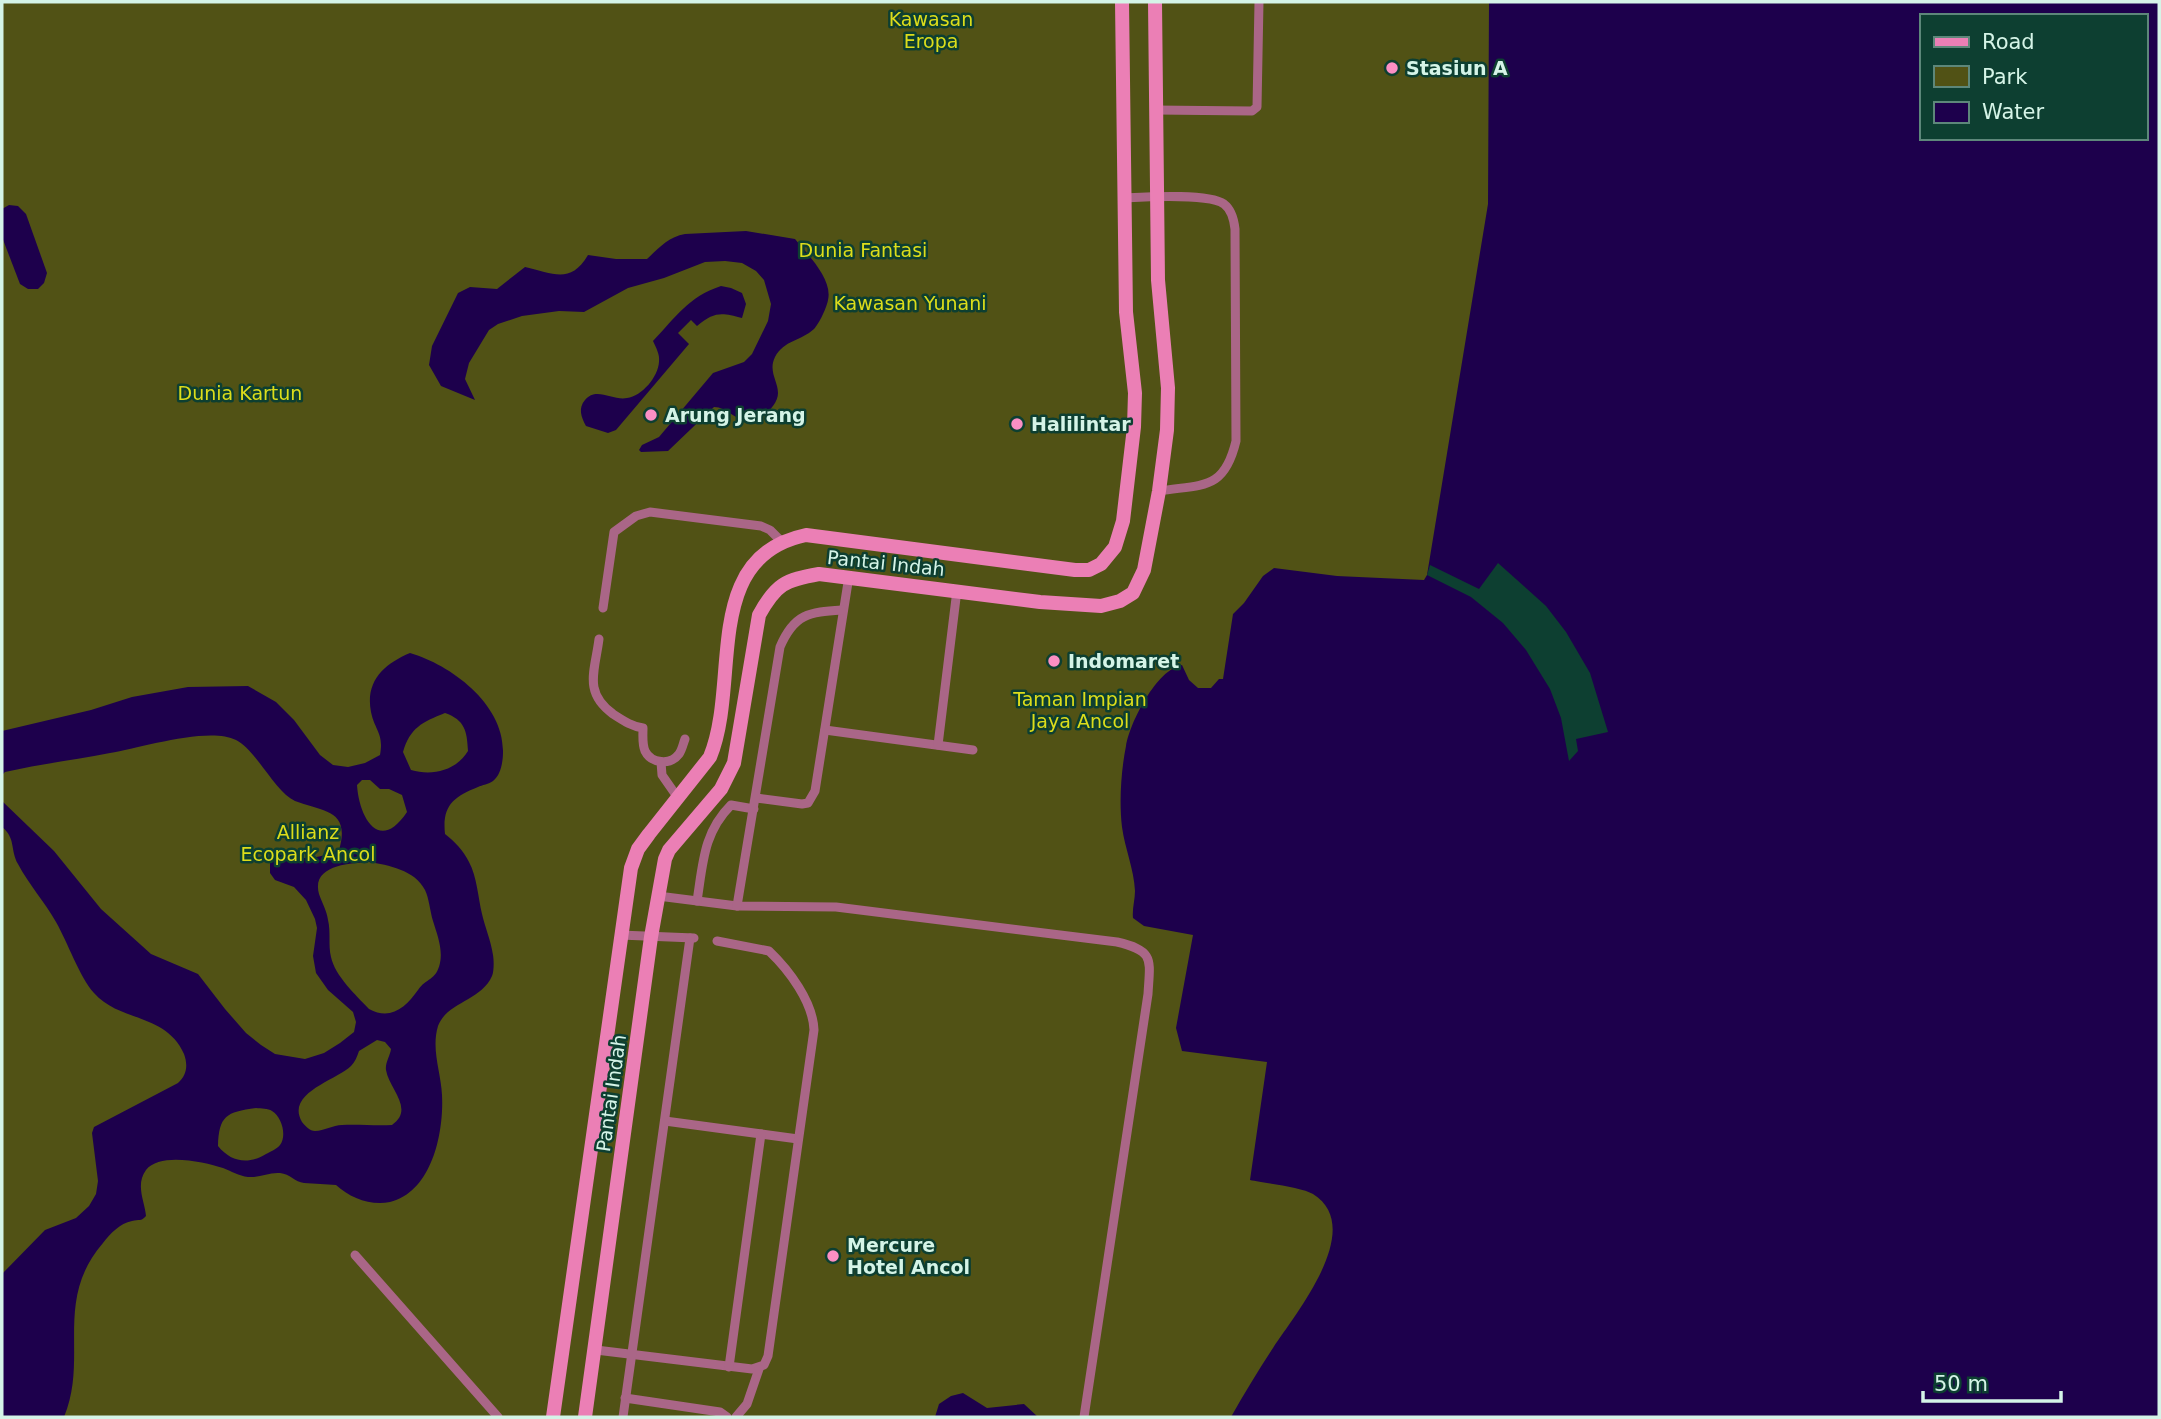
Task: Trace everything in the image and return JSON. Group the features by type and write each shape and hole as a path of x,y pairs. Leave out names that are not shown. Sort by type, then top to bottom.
{"street":[{"name":"Pantai Indah","path":"553,1417 631,868 638,849 710,757 717,741 728,640 737,594 745,575 762,554 782,542 806,536 1075,570 1089,570 1101,565 1115,547 1120,534 1130,468 1135,393 1126,312 1122,2"},
{"name":"Pantai Indah","path":"585,1417 665,859 669,850 721,789 734,763 759,615 771,593 780,586 803,577 820,574 1101,606 1120,601 1133,593 1144,570 1159,491 1167,429 1168,388 1158,280 1155,2"}],"lane":[{"path":"1155,110 1252,111 1257,107 1259,2"},
{"path":"1123,198 1213,199 1226,205 1233,216 1237,254 1236,441 1232,458 1225,472 1209,483 1159,491"},
{"path":"603,608 614,532 636,516 650,512 761,526 782,542"},
{"path":"756,798 802,804 808,803 815,791 849,576"},
{"path":"938,745 957,590"},
{"path":"737,906 777,662 786,635 793,624 812,612 842,610"},
{"path":"599,639 593,687 594,695 604,707 629,725 643,728 644,748 648,755 661,762 674,759 679,754 685,738"},
{"path":"825,730 973,750"},
{"path":"661,762 662,775 678,798"},
{"path":"697,901 708,838 720,816 731,805 754,809"},
{"path":"659,896 737,906 836,907 1139,947 1150,962 1148,994 1084,1417"},
{"path":"621,934 692,938 623,1417"},
{"path":"717,941 769,951 809,1004 814,1030 768,1356 759,1369 747,1404 736,1417"},
{"path":"665,1121 798,1139"},
{"path":"729,1367 761,1134"},
{"path":"355,1255 498,1417"},
{"path":"596,1350 759,1369"},
{"path":"625,1398 720,1412 727,1417"}],"green space":[{"name":"Taman Impian Jaya Ancol","path":"2,2 2159,2 2159,1417 2,1417"}],"water":[{"path":"1489,2 2159,2 2159,1417 1231,1417 1322,1271 1330,1249 1333,1228 1328,1209 1313,1194 1292,1187 1250,1180 1267,1062 1182,1051 1176,1028 1193,935 1144,926 1133,918 1135,891 1123,835 1121,807 1126,746 1146,698 1163,676 1173,669 1182,665 1189,680 1198,688 1211,688 1219,679 1223,679 1233,614 1263,576 1274,568 1337,576 1424,580 1427,575 1488,204"},
{"path":"9,205 18,206 26,214 47,273 44,283 38,289 28,289 20,284 2,237 2,209"},
{"path":"746,231 795,239 818,267 829,292 826,307 816,327 783,347 775,357 773,367 778,389 776,402 770,410 753,420 742,420 714,407 668,451 639,450 642,445 659,437 713,373 744,362 752,354 768,321 771,304 764,280 756,271 742,263 705,262 628,288 584,312 559,311 522,316 498,324 489,330 469,363 465,379 475,400 441,386 429,365 432,346 458,293 470,287 497,289 525,267 552,274 568,274 588,255 647,259 679,235"},
{"path":"721,286 742,293 746,304 742,318 719,314 697,326 691,320 678,333 689,344 616,430 608,433 586,426 581,413 585,400 594,394 627,398 643,390 658,368 659,356 653,341 691,302"},
{"path":"410,653 442,667 472,689 495,718 501,734 503,752 501,768 496,778 456,799 445,816 445,834 464,854 474,874 494,966 487,984 442,1018 438,1026 436,1052 441,1086 441,1126 438,1143 425,1174 404,1196 390,1202 376,1203 354,1197 336,1185 301,1182 280,1173 248,1177 194,1161 172,1160 153,1164 146,1170 141,1182 146,1216 141,1220 123,1224 109,1236 88,1265 79,1286 75,1308 74,1373 64,1417 2,1417 2,1274 45,1230 76,1218 89,1206 96,1194 98,1181 92,1133 94,1127 178,1083 186,1066 184,1054 166,1031 104,1002 89,986 56,922 18,864 9,835 2,827 2,801 54,851 101,909 151,954 198,974 246,1033 275,1054 305,1059 324,1053 354,1032 356,1022 353,1012 328,990 316,973 313,956 317,928 306,900 294,887 275,880 270,873 270,862 274,855 308,858 339,850 341,827 332,814 288,796 244,745 224,736 174,739 18,769 2,775 2,731 91,710 132,697 188,687 248,686 276,702 294,720 320,755 333,765 348,767 365,763 380,755 380,737 371,712 371,691 378,675 385,668","holes":["445,713 457,719 466,732 468,751 463,758 450,767 435,772 411,770 403,752 413,731","362,780 370,780 380,789 389,789 402,795 407,812 388,830 379,830 366,819 357,785","369,862 408,873 421,883 428,897 441,952 438,969 403,1007 391,1013 369,1009 341,978 333,964 327,913 318,884 326,871 343,865","377,1040 385,1042 391,1049 386,1070 401,1106 398,1119 392,1125 342,1125 318,1131 309,1129 302,1122 299,1112 306,1095 355,1061 359,1051","256,1108 276,1114 282,1127 280,1145 253,1160 228,1156 218,1146 220,1128 226,1117 238,1111"]},
{"path":"963,1393 987,1408 1024,1404 1038,1417 935,1417 939,1404 951,1396"}],"pier":[{"path":"1498,563 1546,606 1566,632 1590,673 1608,732 1576,739 1578,751 1569,761 1561,718 1550,689 1526,650 1503,623 1471,597 1427,575 1430,565 1479,589"}],"place":[{"name":"Stasiun A","path":"1392,68"},
{"name":"Arung Jerang","path":"651,415"},
{"name":"Halilintar","path":"1017,424"},
{"name":"Indomaret","path":"1054,661"},
{"name":"Mercure Hotel Ancol","path":"833,1256"}],"park label":[{"name":"Kawasan Eropa","path":"931,30"},
{"name":"Dunia Fantasi","path":"863,250"},
{"name":"Kawasan Yunani","path":"910,303"},
{"name":"Dunia Kartun","path":"240,393"},
{"name":"Allianz Ecopark Ancol","path":"308,843"}]}
